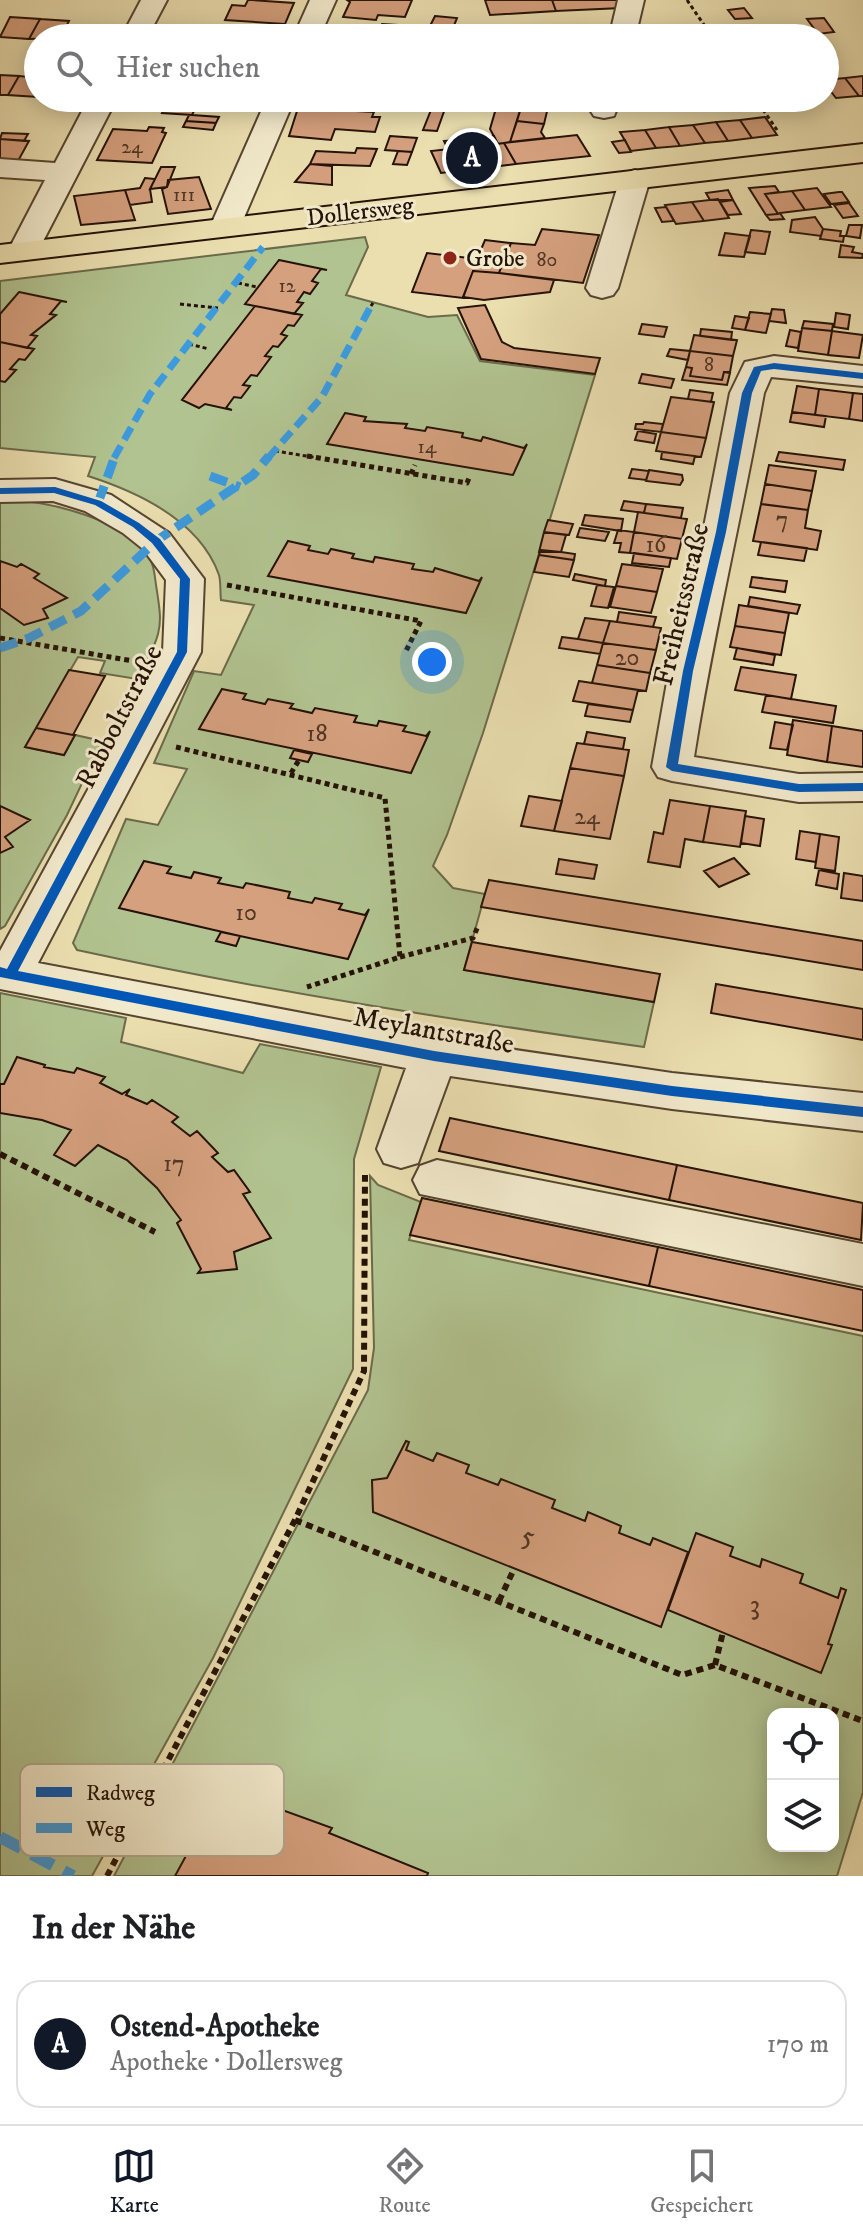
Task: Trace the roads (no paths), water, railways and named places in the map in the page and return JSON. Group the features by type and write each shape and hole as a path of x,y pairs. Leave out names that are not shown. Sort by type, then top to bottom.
{"main road":[{"name":"Dollersweg","path":"11,253 863,153"}],"street":[{"path":"141,24 154,0"},
{"path":"312,24 323,0"},
{"path":"625,24 631,0"},
{"path":"11,253 64,172 96,112"},
{"path":"225,227 275,112"},
{"path":"0,168 64,172"},
{"path":"602,288 635,179"},
{"name":"Freiheitsstraße","path":"863,376 774,366 757,369 747,393 721,532 688,671 672,767 799,788 863,787"},
{"name":"Rabboltstraße","path":"0,491 55,490 98,503 136,525 156,541 183,577 182,652 5,973"},
{"name":"Meylantstraße","path":"5,973 434,1056 672,1091 863,1112"},
{"path":"383,1155 434,1056"},
{"path":"437,1180 863,1265"}],"place":[{"name":"Ostend-Apotheke","path":"472,158"},
{"name":"Grobe","path":"450,258"}]}
